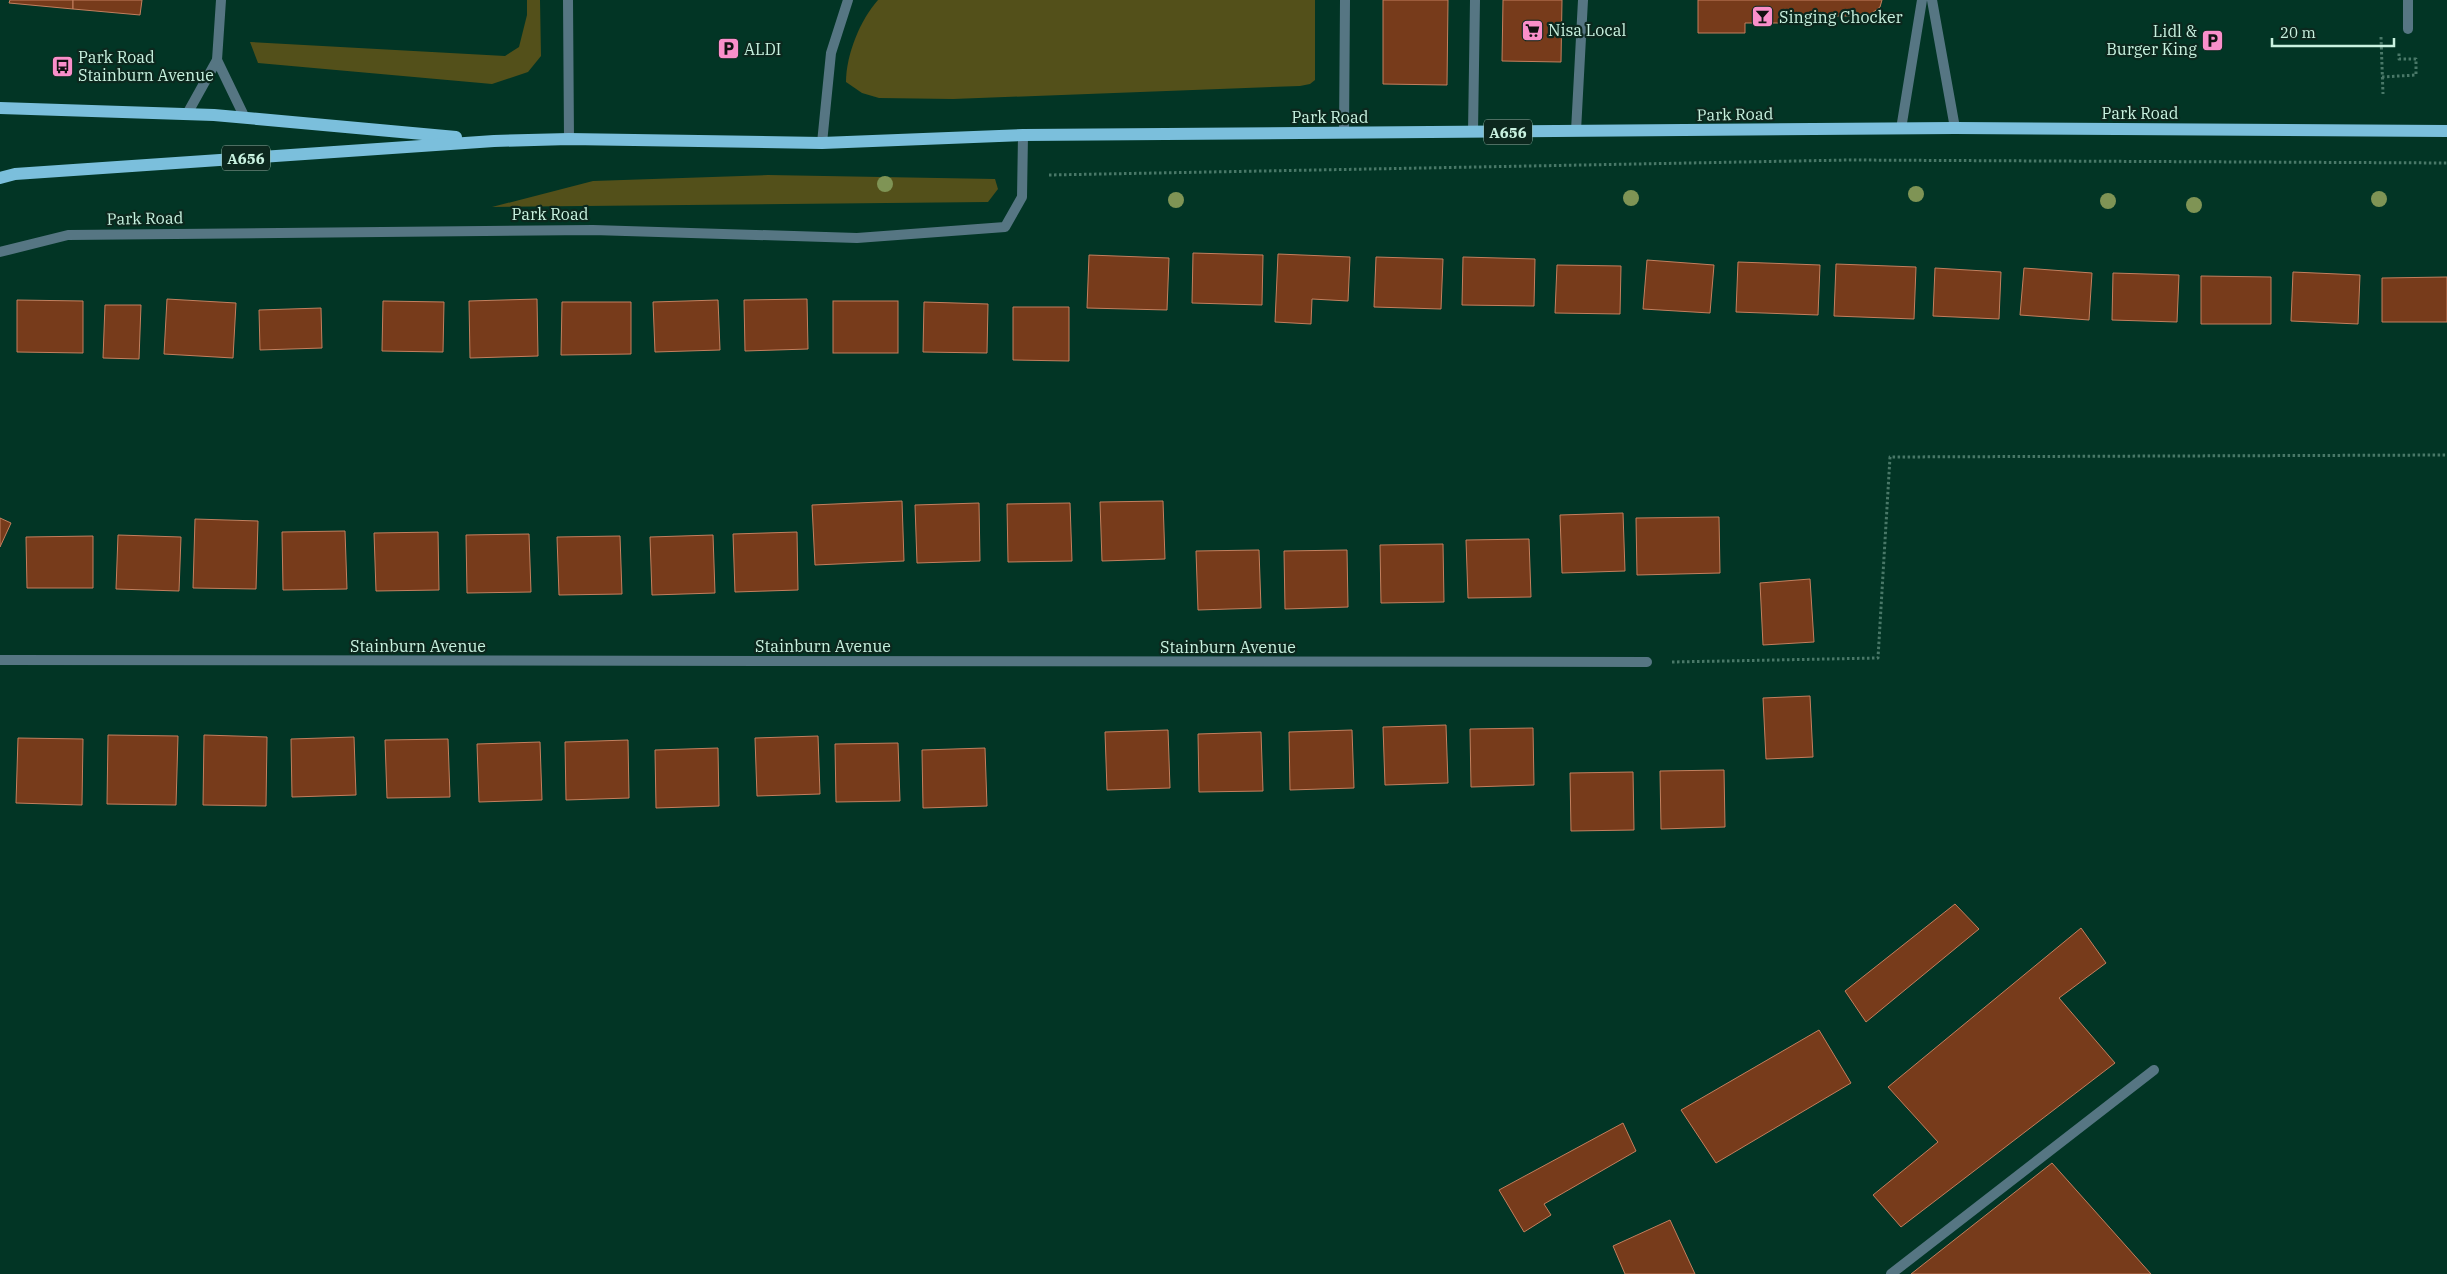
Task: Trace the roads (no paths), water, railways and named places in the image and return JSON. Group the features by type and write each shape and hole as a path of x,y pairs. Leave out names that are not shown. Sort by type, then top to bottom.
{"main road":[{"name":"Park Road","path":"0,108 187,114 494,141"},
{"name":"Park Road","path":"0,178 15,174 494,141 569,139 822,143 1023,135 1955,128 2447,131"},
{"path":"0,174 15,174"}],"street":[{"path":"187,114 217,60 221,0"},
{"path":"568,0 569,139"},
{"path":"822,143 831,53 848,0"},
{"path":"1344,133 1345,0"},
{"path":"1473,132 1475,0"},
{"path":"1576,132 1583,0"},
{"path":"1901,129 1922,0"},
{"path":"1932,0 1955,128"},
{"path":"2408,0 2408,29"},
{"path":"217,60 245,118"},
{"name":"Park Road","path":"0,252 68,234 593,230 857,238 1004,227 1022,197 1023,135"},
{"name":"Stainburn Avenue","path":"0,660 1647,662"},
{"path":"1891,1274 2154,1070"}],"place":[{"name":"Singing Chocker","path":"1763,17"},
{"name":"Nisa Local","path":"1532,30"},
{"name":"Lidl & Burger King","path":"2213,40"},
{"name":"ALDI","path":"728,49"},
{"name":"Park Road Stainburn Avenue","path":"62,66"}]}
